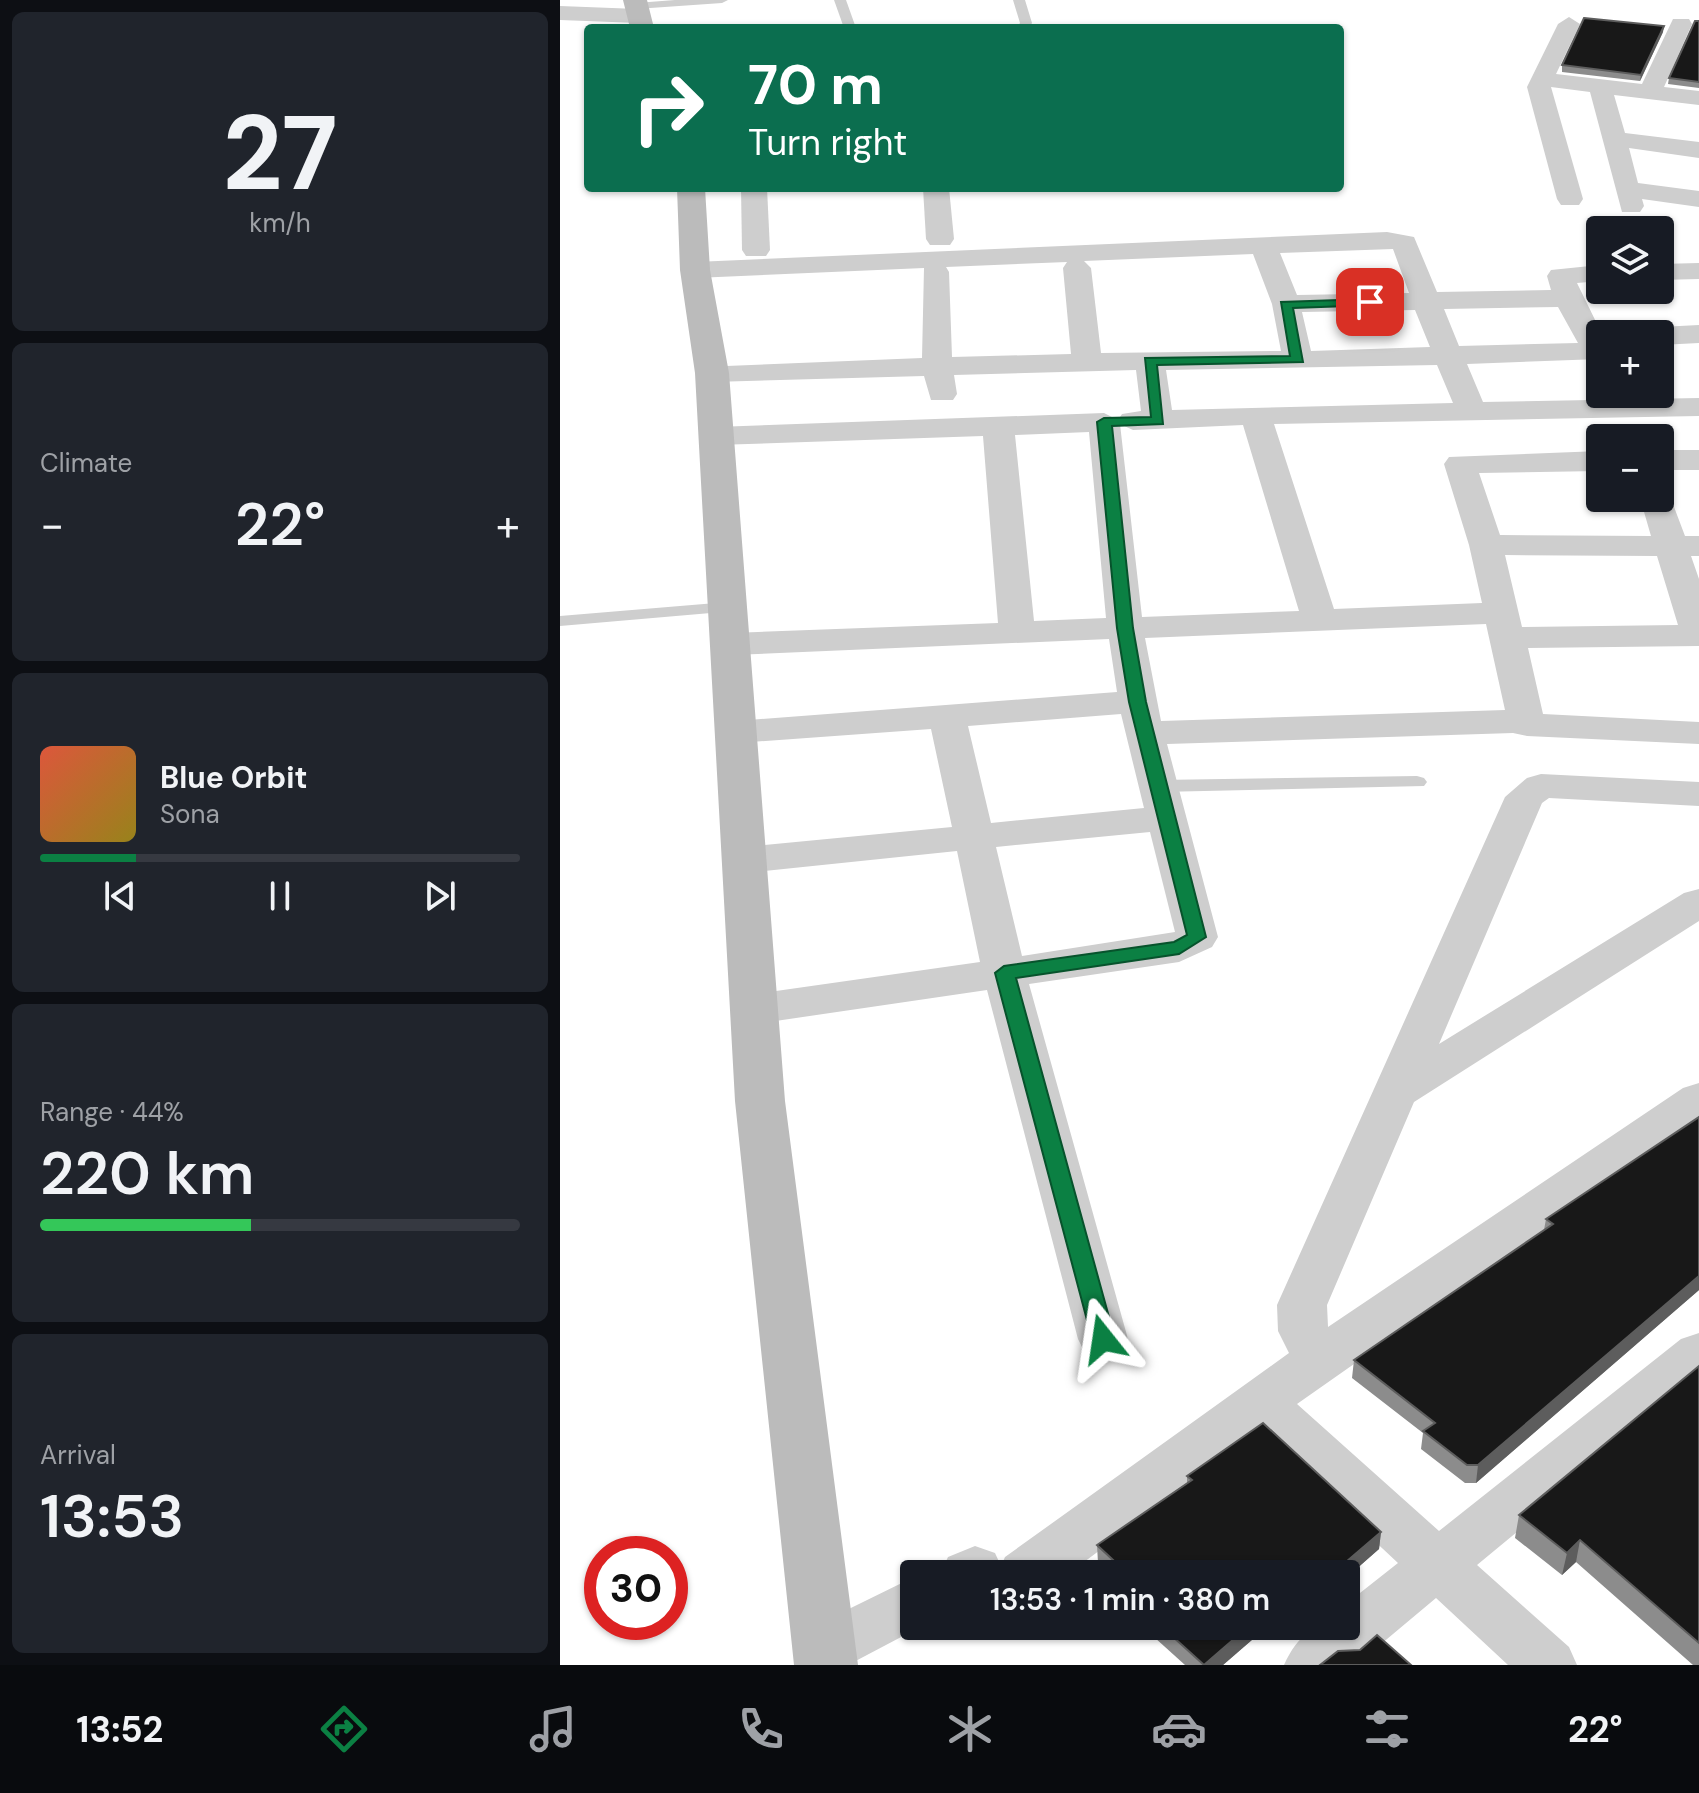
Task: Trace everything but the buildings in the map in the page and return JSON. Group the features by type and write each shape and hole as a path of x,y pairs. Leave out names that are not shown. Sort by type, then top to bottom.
{"main road":[{"path":"691,192 695,270 712,373 760,1101 825,1657"}],"street":[{"path":"562,14 638,12"},
{"path":"1569,24 1539,87 1570,199"},
{"path":"1650,92 1681,24"},
{"path":"1542,79 1699,98"},
{"path":"1600,86 1629,198 1699,199"},
{"path":"1614,139 1699,150"},
{"path":"754,192 756,250"},
{"path":"936,192 940,239"},
{"path":"695,270 1404,243 1472,412"},
{"path":"1264,246 1286,304 1298,360"},
{"path":"1077,268 1087,363"},
{"path":"1674,272 1699,271"},
{"path":"935,272 937,367 948,426"},
{"path":"1586,273 1562,274 1567,298 1586,328"},
{"path":"1286,304 1567,298"},
{"path":"1674,335 1699,334"},
{"path":"712,373 1298,360 1586,347"},
{"path":"1150,361 1158,421"},
{"path":"716,436 1256,415 1472,412 1586,403"},
{"path":"1674,405 1699,407"},
{"path":"1429,413 1441,456 1460,464 1586,461"},
{"path":"1256,415 1319,618"},
{"path":"755,1009 1191,944 1197,937 1141,718 1125,628 1104,422"},
{"path":"998,424 1017,631"},
{"path":"1674,460 1699,460"},
{"path":"1460,464 1486,545 1524,721"},
{"path":"730,626 1017,631 1319,618 1699,634 1686,546 1665,512"},
{"path":"1486,545 1686,546"},
{"path":"736,732 947,716 1524,721 1534,727 1699,733"},
{"path":"947,716 1004,973 1103,1339"},
{"path":"1318,1360 1303,1331 1302,1305 1525,797 1532,789 1541,786 1699,794"},
{"path":"745,860 974,838 1163,802"},
{"path":"1394,1093 1699,902"},
{"path":"1010,1560 1260,1402 1699,1099"},
{"path":"1313,1665 1699,1353"},
{"path":"1260,1402 1548,1665"},
{"path":"825,1657 900,1611"}],"lane":[{"path":"638,12 722,0"},
{"path":"840,0 849,24"},
{"path":"1019,0 1025,24"},
{"path":"560,621 730,626"},
{"path":"1163,802 1417,782"}],"route":[{"path":"1103,1339 1004,973 1179,948 1191,944 1197,937 1137,702 1125,628 1104,422 1158,421 1150,361 1298,360 1286,304 1370,302"}]}
